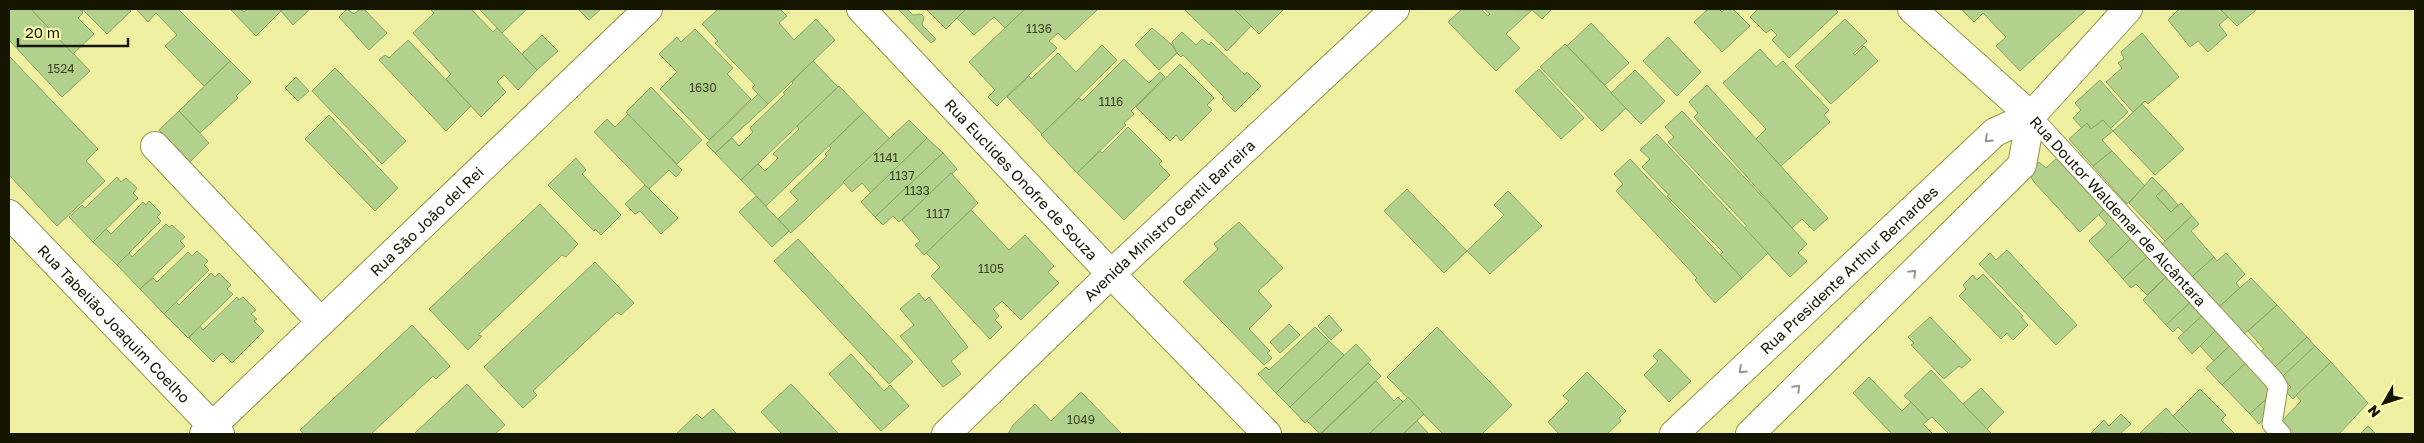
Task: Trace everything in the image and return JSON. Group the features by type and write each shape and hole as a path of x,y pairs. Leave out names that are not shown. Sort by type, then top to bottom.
{"street":[{"name":"Rua São João del Rei","path":"212,432 321,322 648,9"},
{"name":"Rua Euclides Onofre de Souza","path":"861,9 1111,274 1267,434"},
{"name":"Avenida Ministro Gentil Barreira","path":"946,434 1111,274 1395,9"},
{"name":"Rua Doutor Waldemar de Alcântara","path":"1912,9 2031,116"},
{"name":"Rua Presidente Arthur Bernardes","path":"1674,434 1995,132 2031,116 2128,9"},
{"path":"1750,434 2022,165 2031,116"},
{"path":"155,146 321,322"},
{"name":"Rua Tabelião Joaquim Coelho","path":"9,214 212,432"}],"lane":[{"name":"Rua Doutor Waldemar de Alcântara","path":"2031,116 2274,380 2278,387 2272,424 2281,434"}],"building":[{"path":"9,9 31,9 90,71 62,97 9,40"},
{"path":"31,9 79,9 83,13 78,18 94,34 73,54"},
{"path":"79,9 129,9 131,11 107,34 83,10 82,12"},
{"path":"136,9 178,9 230,61 204,86 165,46 177,35 156,13 148,22"},
{"path":"230,9 240,9 244,12 247,9 278,9 281,11 256,36"},
{"path":"284,9 310,9 293,25 281,11"},
{"path":"347,9 354,14 360,9 364,9 387,33 369,50 339,17"},
{"path":"430,9 471,9 493,32 497,28 537,70 518,90 504,75 497,82 506,92 481,117 446,79 451,74 413,33 434,13"},
{"path":"479,9 527,9 502,33"},
{"path":"578,9 601,9 589,20"},
{"path":"718,9 780,9 787,16 779,23 794,40 816,19 835,40 768,104 752,88 755,85 715,43 718,41 702,24"},
{"path":"898,9 907,9 913,15 921,14 924,17 922,25 936,39 931,43"},
{"path":"926,9 966,9 946,29"},
{"path":"966,9 1025,9 1005,28 994,17 974,35 957,18"},
{"path":"1025,9 1098,9 1065,40 1058,33 1049,41 1057,48 997,106 988,97 995,90 969,62"},
{"path":"1184,9 1234,9 1251,26 1227,51"},
{"path":"1234,9 1282,9 1283,10 1259,34"},
{"path":"1462,9 1481,9 1488,16 1490,14 1484,9 1532,10 1506,34 1520,48 1496,71 1448,22"},
{"path":"1531,9 1552,9 1542,19"},
{"path":"1708,9 1719,9 1722,12 1725,9 1733,9 1750,26 1722,52 1694,22"},
{"path":"1758,9 1835,9 1838,12 1789,58 1772,40 1777,35 1771,29 1766,33 1750,17"},
{"path":"1961,9 2087,9 2020,71 1996,46 2006,37 1983,13 1974,22"},
{"path":"2179,9 2220,9 2228,17 2219,25 2227,35 2208,52 2198,41 2190,47 2168,20"},
{"path":"2220,9 2257,9 2237,26"},
{"path":"1845,19 1867,41 1853,54 1855,55 1864,46 1878,61 1831,104 1795,66"},
{"path":"1591,23 1629,63 1605,85 1567,46"},
{"path":"1152,28 1172,45 1177,53 1159,70 1135,45"},
{"path":"695,29 733,68 727,74 751,99 709,140 660,89 677,72 659,54 677,37 681,42"},
{"path":"1182,32 1196,45 1202,39 1209,45 1211,42 1245,75 1247,72 1261,86 1235,112 1222,99 1224,97 1183,55 1181,57 1177,53 1172,42"},
{"path":"2142,33 2179,77 2148,104 2145,101 2133,112 2106,82 2122,68 2118,63 2124,59 2121,52"},
{"path":"542,35 558,51 537,70 522,54"},
{"path":"1668,37 1701,72 1677,96 1643,61"},
{"path":"408,40 471,106 446,131 379,60 385,55 389,58"},
{"path":"1565,44 1626,108 1602,131 1540,67"},
{"path":"1102,45 1117,60 1042,134 1007,97 1029,76 1031,79 1058,53 1076,72"},
{"path":"1760,49 1776,67 1783,61 1829,110 1824,115 1830,122 1781,166 1756,139 1766,129 1723,83"},
{"path":"9,56 98,149 86,161 105,181 57,226 9,175"},
{"path":"1124,59 1149,83 1160,72 1165,77 1131,111 1134,114 1124,123 1126,125 1077,173 1041,135 1079,98 1082,101"},
{"path":"230,61 251,82 236,96 238,98 200,133 179,111"},
{"path":"813,61 838,87 741,180 715,153 732,138 739,146 753,132 750,128 785,94 783,93 792,82"},
{"path":"1180,64 1214,98 1207,105 1212,110 1181,141 1176,135 1170,141 1136,107"},
{"path":"335,68 406,141 382,164 312,91"},
{"path":"1539,69 1584,118 1561,139 1515,91"},
{"path":"1635,70 1665,101 1641,124 1611,93"},
{"path":"296,77 309,91 298,101 285,88"},
{"path":"2100,80 2128,112 2110,129 2103,120 2091,129 2087,123 2082,128 2073,118 2081,110 2075,103"},
{"path":"1707,85 1828,218 1814,231 1802,219 1792,228 1694,117 1698,113 1689,102"},
{"path":"839,86 864,112 766,206 741,180 758,164 765,171 778,158 773,154 799,129 797,126"},
{"path":"651,87 702,140 677,164 626,112"},
{"path":"758,94 768,104 715,153 706,144"},
{"path":"2142,104 2184,149 2155,175 2113,131"},
{"path":"179,111 209,143 190,162 159,130"},
{"path":"1682,111 1807,244 1798,253 1807,261 1790,277 1744,228 1747,226 1668,142 1674,137 1665,127"},
{"path":"864,112 890,139 791,233 778,219 798,200 790,192 827,156 825,154 831,148 829,146"},
{"path":"628,114 682,170 676,177 669,170 649,189 594,132 607,119 615,127"},
{"path":"329,115 398,188 375,211 305,139"},
{"path":"909,120 927,138 871,193 862,183 852,192 843,182"},
{"path":"2103,120 2113,131 2102,140 2112,151 2093,166 2069,139 2087,123 2091,129"},
{"path":"1128,127 1162,161 1159,164 1170,175 1124,220 1077,173 1100,151 1102,153"},
{"path":"1657,134 1768,253 1742,278 1720,255 1723,252 1667,196 1669,195 1642,167 1650,159 1640,150"},
{"path":"927,138 943,153 875,217 861,202"},
{"path":"2112,151 2145,186 2127,204 2093,166"},
{"path":"943,153 957,169 899,222 893,216 883,225 875,217"},
{"path":"2060,155 2107,207 2080,232 2034,182 2028,172 2039,162 2046,168"},
{"path":"576,158 586,170 582,174 621,215 601,235 595,229 594,231 548,185"},
{"path":"1630,159 1742,278 1715,303 1695,280 1697,278 1616,191 1623,184 1614,174"},
{"path":"951,173 978,203 924,255 915,245 920,241 902,220"},
{"path":"117,177 121,182 126,178 137,188 133,193 138,198 93,242 69,217 82,205 85,208"},
{"path":"2152,177 2164,189 2156,196 2171,212 2181,203 2192,216 2165,241 2129,203"},
{"path":"645,185 678,218 661,234 640,211 635,214 625,204"},
{"path":"1407,189 1467,251 1444,273 1384,211"},
{"path":"2164,189 2178,205 2171,212 2156,196"},
{"path":"1508,191 1542,226 1490,274 1467,251 1504,215 1494,205"},
{"path":"756,196 789,231 772,247 739,212"},
{"path":"149,201 161,213 157,217 161,221 117,265 93,242 106,229 111,234 143,202 146,205"},
{"path":"540,204 578,244 566,257 562,255 478,335 482,336 468,350 429,309"},
{"path":"2107,207 2136,234 2107,261 2089,241 2107,224 2099,215"},
{"path":"971,210 1009,250 1025,235 1054,266 1048,272 1059,283 1021,320 1002,301 993,309 999,316 995,320 1002,327 990,339 931,276 940,267 926,253"},
{"path":"2192,216 2199,224 2191,231 2214,257 2192,277 2162,244"},
{"path":"1239,222 1283,268 1258,291 1272,306 1249,329 1270,351 1267,353 1272,358 1264,365 1183,282 1218,249 1214,244"},
{"path":"166,224 169,227 172,225 185,237 180,241 185,246 140,289 117,265 129,253 132,257"},
{"path":"2136,234 2152,252 2123,279 2107,261"},
{"path":"798,239 913,362 889,384 774,261"},
{"path":"2007,250 2077,325 2056,345 1979,264 1990,253 1996,260"},
{"path":"197,251 208,261 204,265 209,270 164,314 140,289 153,278 157,282 188,252 192,256"},
{"path":"2152,252 2171,272 2147,295 2136,284 2131,288 2123,279"},
{"path":"2226,253 2245,274 2236,283 2240,288 2219,307 2192,277 2214,257 2217,261"},
{"path":"595,262 634,303 621,315 617,312 533,391 537,395 523,408 484,367"},
{"path":"2171,272 2195,298 2166,325 2143,300"},
{"path":"211,273 215,277 219,273 231,285 227,289 233,294 188,338 164,314 176,302 179,305"},
{"path":"1983,274 2023,316 2021,317 2028,325 2013,340 2007,333 2001,339 1959,296 1966,289 1963,285 1973,275 1977,280"},
{"path":"2251,278 2277,305 2243,335 2219,307"},
{"path":"919,293 925,301 929,297 968,347 951,361 961,374 943,387 900,336 914,325 900,309"},
{"path":"237,297 239,300 243,297 256,310 251,314 257,319 254,321 264,331 232,363 222,353 213,362 189,338 200,326 203,330"},
{"path":"2195,298 2207,311 2184,333 2178,327 2173,332 2166,325"},
{"path":"2277,305 2307,337 2274,368 2260,352 2264,349 2248,331"},
{"path":"2207,311 2221,325 2192,354 2178,338"},
{"path":"1329,315 1342,330 1331,340 1318,326"},
{"path":"1930,317 1971,360 1962,368 1959,366 1944,379 1911,345 1914,343 1908,337"},
{"path":"1289,324 1300,335 1280,353 1270,342"},
{"path":"412,325 450,366 436,379 433,376 371,434 304,434 300,430"},
{"path":"2221,325 2236,340 2214,361 2200,346"},
{"path":"1315,327 1329,341 1276,393 1258,374 1266,367 1269,370"},
{"path":"1437,327 1512,405 1482,434 1443,434 1387,377"},
{"path":"2307,337 2315,346 2283,377 2274,368"},
{"path":"2236,340 2251,358 2222,385 2206,368"},
{"path":"1329,341 1344,355 1290,407 1276,393"},
{"path":"1356,344 1371,360 1305,423 1290,407"},
{"path":"2315,346 2331,362 2293,399 2286,392 2291,387 2282,377"},
{"path":"1660,349 1691,381 1669,402 1644,375 1658,361 1653,356"},
{"path":"851,354 884,391 890,385 909,406 881,431 829,374"},
{"path":"2251,358 2277,389 2250,414 2222,385"},
{"path":"2331,362 2368,403 2339,434 2291,434 2280,423 2301,401 2296,395"},
{"path":"1368,363 1381,376 1320,434 1307,421"},
{"path":"1931,370 1992,434 1949,434 1932,417 1928,420 1904,396"},
{"path":"1587,372 1626,411 1619,418 1621,421 1607,434 1559,434 1548,422 1569,401 1563,396"},
{"path":"1869,377 1902,411 1911,402 1928,420 1923,424 1933,434 1892,434 1853,393"},
{"path":"1376,381 1394,401 1398,397 1403,402 1369,434 1321,434"},
{"path":"467,384 505,425 495,434 414,434"},
{"path":"791,384 839,434 782,434 761,412"},
{"path":"1981,388 2004,412 1987,429 1963,404"},
{"path":"2200,389 2226,415 2221,420 2235,434 2191,434 2173,416"},
{"path":"1081,392 1122,434 1008,434 1013,425 1035,404 1051,421"},
{"path":"1408,397 1424,414 1403,434 1369,434"},
{"path":"2264,401 2271,409 2259,424 2250,414"},
{"path":"2166,408 2191,434 2140,433"},
{"path":"713,409 736,433 676,434 697,414 702,419"},
{"path":"2121,414 2131,424 2120,434 2091,433 2104,420 2109,426"},
{"path":"1417,421 1429,434 1403,434"},
{"path":"2368,426 2376,434 2360,434"}]}
